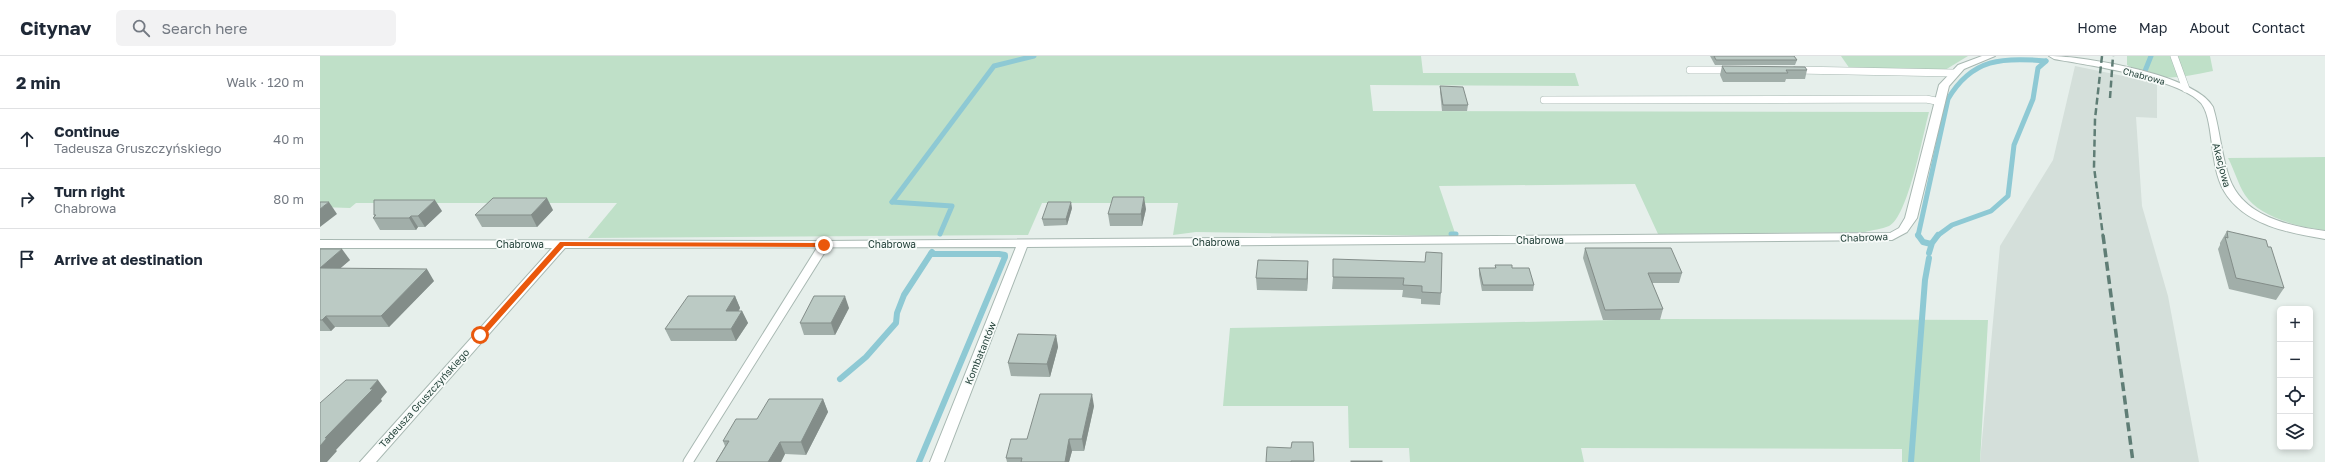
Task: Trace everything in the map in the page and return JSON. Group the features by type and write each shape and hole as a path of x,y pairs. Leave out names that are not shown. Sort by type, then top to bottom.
{"street":[{"name":"Chabrowa","path":"320,244 1023,244 1892,236 1903,230 1911,218 1944,85 1953,73 1966,64 1990,56"},
{"name":"Chabrowa","path":"2054,56 2126,71 2186,89"},
{"name":"Akacjowa","path":"2186,89 2206,103 2226,187 2233,197 2248,210 2281,226 2325,235"},
{"name":"Tadeusza Gruszczyńskiego","path":"367,462 562,244"},
{"name":"Kombatantów","path":"937,462 1023,244"}],"lane":[{"path":"2174,56 2186,89"},
{"path":"1690,70 1737,70"},
{"path":"1792,70 1932,71 1953,73"},
{"path":"1544,100 1926,99 1941,102"},
{"path":"688,462 824,245"}],"shaded area":[{"path":"2075,66 2157,83 2157,118 2136,117 2142,206 2168,296 2199,462 1980,462 2000,246 2053,160"}],"green space":[{"path":"320,56 1421,56 1423,73 1575,73 1579,86 1370,85 1373,111 1929,112 1914,174 1896,219 1889,226 1865,232 1658,234 1635,184 1439,186 1455,233 1453,236 1196,232 1173,235 1178,203 1042,203 1028,235 588,238 617,203 356,203 350,208 320,207"},
{"path":"1841,56 1968,56 1945,70 1850,69"},
{"path":"2127,56 2210,56 2213,71 2189,76 2160,77 2139,71 2127,65"},
{"path":"2325,157 2325,230 2304,227 2281,220 2251,203 2240,186 2228,158"},
{"path":"1663,319 1988,320 1980,462 1902,462 1902,449 1581,448 1584,462 1410,462 1409,448 1349,448 1348,406 1223,406 1230,328"}],"building":[{"path":"1714,56 1794,56 1797,60 1716,60"},
{"path":"1722,66 1805,67 1807,70 1786,70 1788,73 1726,73"},
{"path":"1440,86 1463,87 1468,105 1443,105"},
{"path":"1113,197 1144,197 1141,214 1108,214"},
{"path":"493,198 547,198 531,215 475,215"},
{"path":"374,200 435,200 418,216 411,216 409,218 373,218 376,215 374,215"},
{"path":"320,202 329,202 320,209"},
{"path":"1048,202 1071,202 1066,219 1042,219"},
{"path":"2227,231 2266,240 2268,247 2271,247 2284,288 2236,278 2225,237 2228,238"},
{"path":"1585,248 1671,248 1682,273 1648,273 1663,309 1605,310"},
{"path":"320,249 342,249 320,268"},
{"path":"1426,252 1442,253 1441,293 1422,292 1422,286 1403,285 1404,278 1333,277 1333,259 1425,262"},
{"path":"1258,260 1308,261 1307,279 1256,278"},
{"path":"1495,265 1512,265 1512,268 1529,268 1534,285 1483,285 1479,268 1496,268"},
{"path":"320,268 427,269 381,316 326,316 320,320"},
{"path":"688,296 735,296 726,311 742,311 731,329 665,329"},
{"path":"814,296 845,296 831,323 800,323"},
{"path":"1018,334 1056,335 1047,364 1008,363"},
{"path":"346,380 378,380 370,389 373,389 325,438 327,438 320,446 320,403"},
{"path":"1040,394 1092,394 1082,439 1069,439 1065,462 1021,462 1022,458 1006,458 1011,439 1027,439"},
{"path":"769,399 823,399 801,442 780,442 768,462 716,462 729,441 723,441 736,419 757,419"},
{"path":"1292,442 1313,442 1314,461 1266,462 1267,447 1291,448"},
{"path":"1382,461 1382,462 1351,462"}],"waterway":[{"path":"940,234 952,206 892,202 994,66 1034,56"},
{"path":"2145,71 2151,56"},
{"path":"1918,235 1948,99 1957,85 1967,75 1990,63 2016,59 2046,61 2038,68 2033,99 2014,145 2008,196 1991,211 1952,225 1938,236"},
{"path":"1451,234 1456,234"},
{"path":"1918,235 1923,242 1931,244"},
{"path":"1929,253 1932,243 1938,236"},
{"path":"840,379 866,357 896,323 897,313 904,295 932,252"},
{"path":"919,462 1005,257 1005,255 999,254 931,254"},
{"path":"1911,462 1925,280 1929,258"}],"railway":[{"path":"2102,56 2095,119 2094,167 2103,236"},
{"path":"2110,98 2113,56"},
{"path":"2103,235 2133,462"}],"route":[{"path":"480,335 562,244 824,245"}]}
